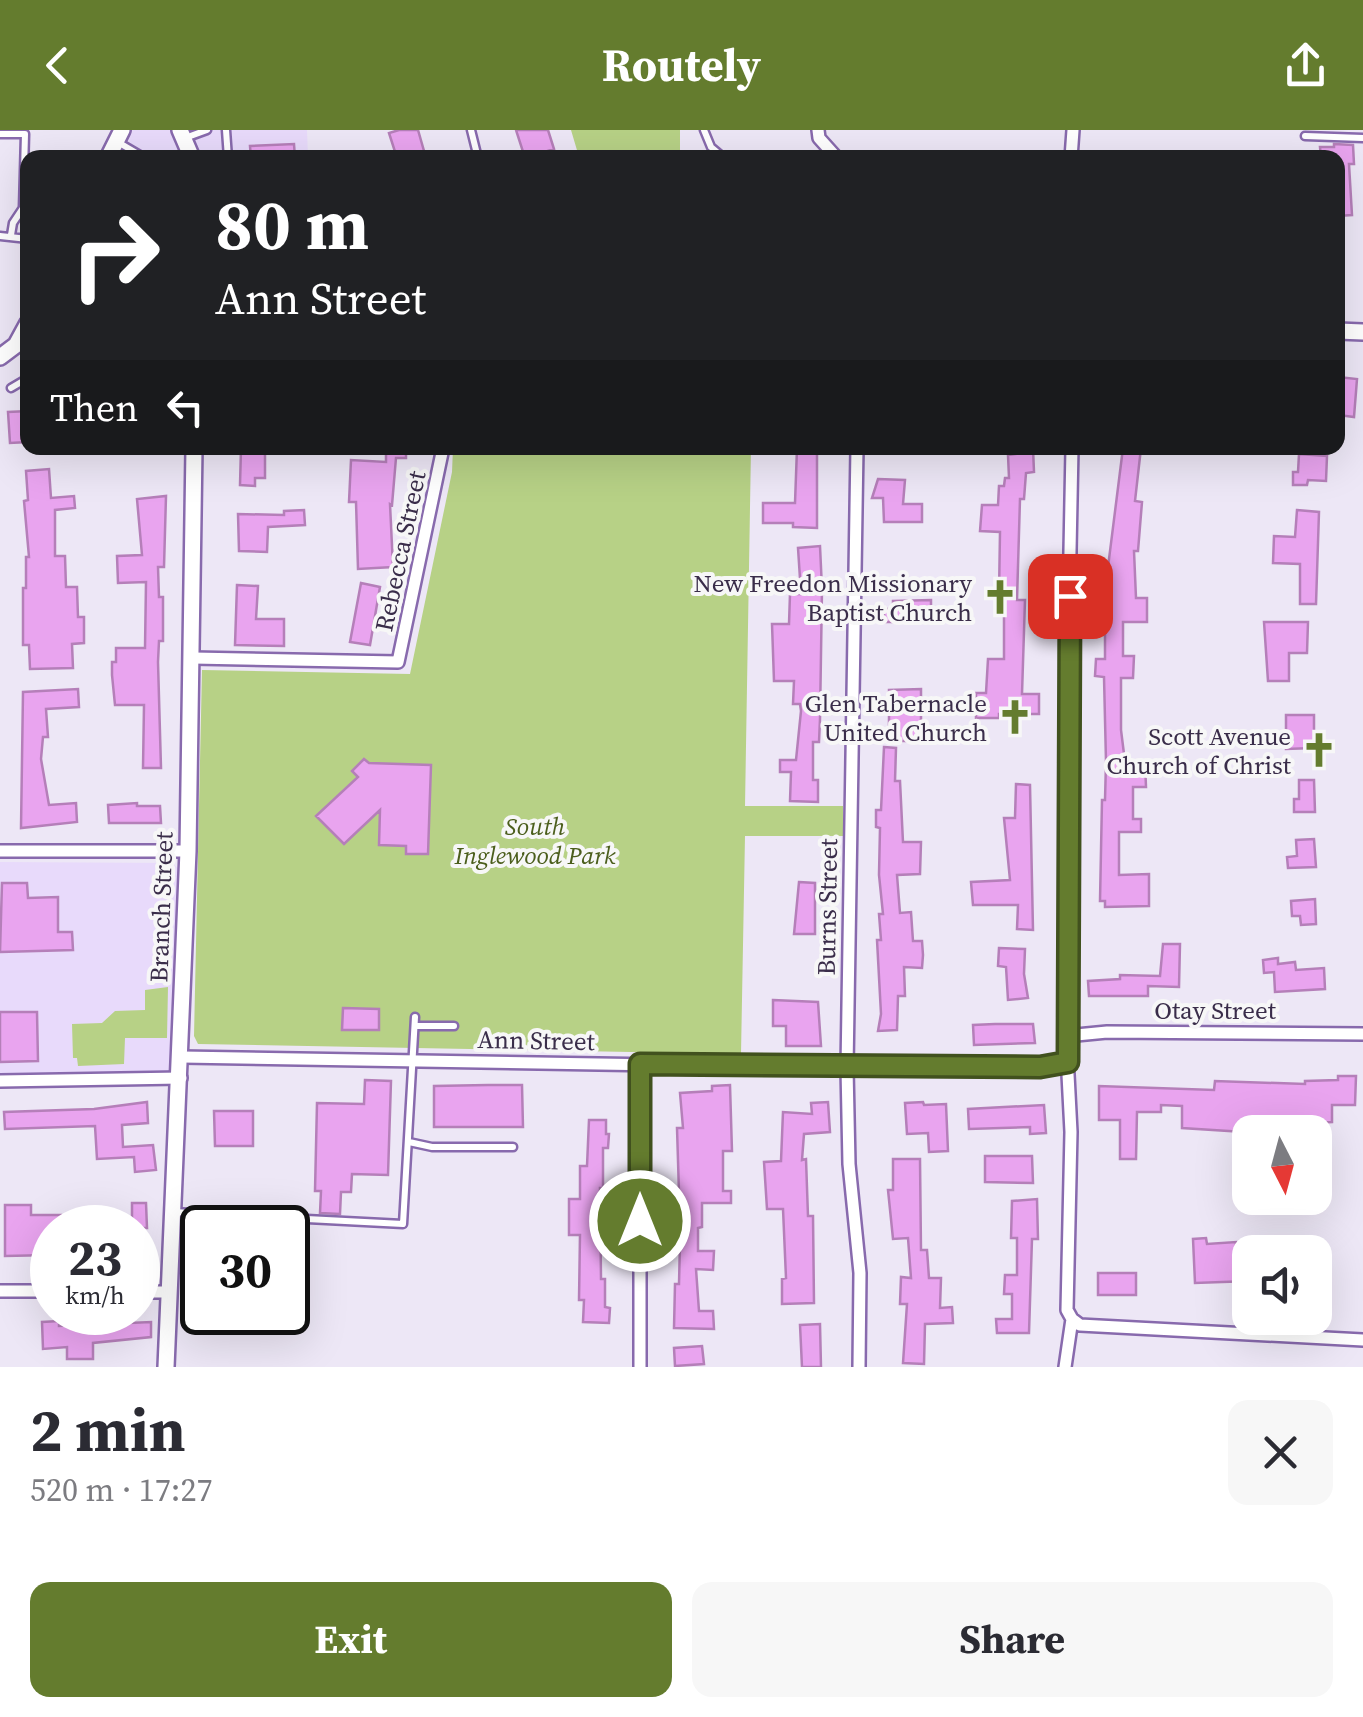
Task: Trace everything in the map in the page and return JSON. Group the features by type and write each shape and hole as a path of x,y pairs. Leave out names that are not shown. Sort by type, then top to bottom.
{"street":[{"name":"Branch Street","path":"166,1367 182,1057 193,658 194,455"},
{"name":"Rebecca Street","path":"193,658 398,662 442,455"},
{"name":"Burns Street","path":"857,455 846,1068 849,1164 860,1273 859,1367"},
{"path":"1072,455 1067,705 1066,1036 1071,1132 1067,1310 1080,1325 1363,1340"},
{"path":"0,851 188,850"},
{"name":"Otay Street","path":"1066,1036 1107,1032 1363,1034"},
{"name":"Ann Street","path":"182,1057 846,1068 1040,1067 1068,1062"},
{"path":"640,1064 640,1367"},
{"path":"0,1081 181,1078"},
{"path":"0,1291 30,1292"},
{"path":"160,1292 169,1292"},
{"path":"1066,1367 1072,1319"}],"lane":[{"path":"182,134 207,130"},
{"path":"0,134 25,134 25,150"},
{"path":"1304,136 1363,138"},
{"path":"11,236 20,212"},
{"path":"0,236 20,238"},
{"path":"12,388 20,383"},
{"path":"174,1212 403,1224 415,1021 454,1026"},
{"path":"408,1142 432,1147 513,1147"}],"shaded area":[{"path":"122,130 307,130 308,150 112,150"},
{"path":"0,862 172,863 179,869 181,1078 0,1074"}],"green space":[{"path":"571,130 680,130 680,150 577,150"},
{"name":"South Inglewood Park","path":"453,455 751,455 745,806 843,806 843,836 745,836 741,1054 198,1044 194,1036 202,670 410,674"},
{"path":"168,987 167,1038 125,1038 124,1064 78,1066 77,1058 73,1058 72,1024 102,1023 115,1011 145,1010 145,990"}],"building":[{"path":"418,130 424,150 394,150 389,133"},
{"path":"516,130 548,130 554,149 522,150"},
{"path":"294,144 294,150 250,150 250,146"},
{"path":"1353,145 1354,164 1349,164 1352,215 1345,216 1345,150 1320,150"},
{"path":"1345,378 1357,379 1354,417 1345,416"},
{"path":"20,411 20,442 10,443 8,412"},
{"path":"241,455 265,455 265,478 255,478 255,486 240,485"},
{"path":"386,455 406,455 396,458 390,504 393,567 358,569 356,502 349,502 351,460 386,462"},
{"path":"797,455 817,455 817,528 763,523 763,503 795,503"},
{"path":"1008,455 1033,455 1034,472 1026,473 1024,499 1020,499 1017,600 1025,600 1022,694 1039,694 1039,714 976,718 976,693 986,693 988,659 1004,659 1000,532 980,531 982,505 998,505 999,486 1004,486 1005,478 1009,478"},
{"path":"1122,455 1140,455 1135,501 1142,502 1138,551 1134,551 1136,598 1147,598 1147,622 1123,622 1123,656 1134,656 1133,678 1121,678 1121,730 1125,762 1145,761 1146,787 1133,787 1133,819 1141,819 1141,832 1119,832 1119,875 1149,874 1149,906 1105,907 1105,901 1100,901 1106,762 1104,677 1095,676 1096,659 1105,659 1105,622 1098,622 1098,598 1110,598 1108,567"},
{"path":"1299,455 1327,456 1326,481 1308,480 1307,485 1293,485 1293,472 1298,472"},
{"path":"49,469 51,498 74,496 75,508 55,510 55,556 65,556 66,587 77,587 78,617 84,617 84,643 72,644 73,668 30,669 29,645 23,645 23,588 29,557 24,501 28,500 26,471"},
{"path":"878,479 905,480 903,504 922,504 922,522 884,522 883,498 872,498"},
{"path":"166,496 164,567 158,567 159,597 163,597 163,641 159,641 158,662 161,768 143,768 144,705 115,705 112,662 116,662 116,648 145,648 146,582 118,583 117,556 142,555 137,499"},
{"path":"304,510 305,525 268,527 267,552 239,551 238,514 284,515 284,511"},
{"path":"1297,510 1319,512 1316,604 1300,604 1300,564 1273,563 1274,536 1295,537"},
{"path":"820,546 820,719 819,742 813,742 813,780 818,780 818,802 790,801 791,772 780,772 780,760 796,760 801,711 800,704 793,704 794,681 774,681 772,624 789,624 790,594 801,594 798,548"},
{"path":"361,583 380,587 370,645 350,642"},
{"path":"237,585 258,586 256,619 284,619 284,646 235,645"},
{"path":"931,600 931,622 884,622 884,609 893,609 893,601"},
{"path":"1264,622 1308,622 1307,653 1289,653 1289,681 1268,681"},
{"path":"78,689 79,707 46,709 48,737 43,737 41,759 49,805 76,803 77,822 21,828 23,692"},
{"path":"921,689 921,741 889,741 889,690"},
{"path":"1286,715 1314,715 1314,748 1286,749"},
{"path":"884,747 896,748 895,781 900,781 903,842 921,842 920,874 897,875 900,913 911,912 913,941 922,941 923,955 922,968 904,967 905,996 898,996 897,1030 878,1031 881,1014 877,940 881,940 879,914 883,914 876,810 881,810"},
{"path":"364,759 369,763 431,765 428,854 406,854 406,846 379,845 380,810 344,844 316,816 358,777 352,771"},
{"path":"1299,780 1314,780 1315,812 1294,812"},
{"path":"1016,784 1030,785 1033,930 1017,929 1018,905 973,905 971,882 1010,880 1004,818 1015,818"},
{"path":"108,805 160,806 161,823 109,823"},
{"path":"1314,839 1316,867 1288,868 1287,857 1297,856 1296,840"},
{"path":"799,882 815,883 815,934 794,934"},
{"path":"2,883 27,883 28,898 58,897 58,932 72,932 73,950 0,952"},
{"path":"1315,899 1316,924 1301,925 1300,916 1292,916 1291,901"},
{"path":"1163,944 1180,944 1179,987 1148,986 1148,996 1089,996 1088,981 1120,979 1120,975 1160,976"},
{"path":"999,948 1025,949 1028,998 1008,1000 1006,967 998,966"},
{"path":"1278,958 1278,964 1295,962 1296,970 1324,968 1325,989 1275,992 1274,972 1264,973 1263,960"},
{"path":"773,1000 818,1002 821,1046 786,1046 786,1026 773,1026"},
{"path":"343,1008 379,1009 379,1030 342,1030"},
{"path":"0,1012 37,1012 38,1061 0,1062"},
{"path":"1033,1024 1035,1043 974,1045 973,1025"},
{"path":"1338,1076 1356,1076 1355,1105 1332,1105 1332,1115 1232,1115 1232,1131 1182,1128 1182,1106 1161,1105 1161,1112 1137,1112 1136,1159 1120,1159 1120,1120 1099,1120 1099,1086 1214,1090 1215,1081 1305,1084 1338,1080"},
{"path":"365,1080 391,1081 388,1175 352,1174 351,1192 341,1192 340,1214 320,1213 321,1191 315,1191 317,1103 364,1104"},
{"path":"522,1085 523,1127 434,1127 434,1086"},
{"path":"730,1085 732,1151 723,1151 723,1191 731,1191 731,1203 702,1203 702,1227 698,1228 698,1251 714,1251 713,1270 696,1269 699,1311 713,1311 714,1329 674,1328 680,1242 679,1211 675,1211 679,1193 677,1128 683,1128 680,1093 712,1091 712,1086"},
{"path":"147,1102 148,1123 122,1125 123,1147 153,1145 156,1170 135,1172 134,1157 97,1159 95,1126 5,1129 4,1112 94,1109"},
{"path":"828,1102 830,1132 804,1134 802,1160 806,1159 808,1216 813,1216 814,1303 782,1304 782,1279 786,1278 783,1209 767,1209 764,1162 781,1161 783,1112 812,1114 811,1103"},
{"path":"905,1103 946,1104 948,1151 929,1152 928,1133 907,1134"},
{"path":"1044,1105 1046,1133 1030,1134 1030,1127 969,1129 968,1109"},
{"path":"214,1111 253,1111 253,1146 215,1146"},
{"path":"589,1120 606,1120 609,1134 608,1148 603,1148 600,1188 601,1279 605,1279 609,1323 583,1322 584,1300 579,1300 580,1235 569,1235 569,1199 580,1199 580,1166 587,1166"},
{"path":"985,1156 1032,1156 1033,1183 985,1182"},
{"path":"893,1159 920,1159 921,1250 927,1250 929,1278 941,1278 940,1308 952,1307 953,1323 925,1324 924,1364 903,1363 907,1304 900,1304 901,1277 911,1278 908,1238 893,1239 888,1190 893,1190"},
{"path":"1037,1199 1038,1239 1032,1239 1029,1333 997,1333 996,1319 1012,1319 1012,1294 1004,1294 1005,1275 1017,1275 1017,1238 1011,1238 1012,1201"},
{"path":"5,1205 30,1205 30,1255 5,1256"},
{"path":"1206,1238 1207,1244 1232,1242 1232,1282 1195,1283 1193,1239"},
{"path":"1098,1273 1136,1273 1136,1295 1098,1295"},
{"path":"820,1324 821,1367 802,1367 800,1325"},
{"path":"42,1335 151,1335 93,1343 93,1359 67,1359 67,1347 43,1349"},
{"path":"702,1346 704,1364 675,1366 674,1348"}],"place":[{"name":"New Freedon Missionary Baptist Church","path":"1000,597"},
{"name":"Glen Tabernacle United Church","path":"1015,717"},
{"name":"Scott Avenue Church of Christ","path":"1319,750"}],"route":[{"path":"640,1221 640,1064 846,1068 1040,1067 1068,1062 1070,596"}]}
